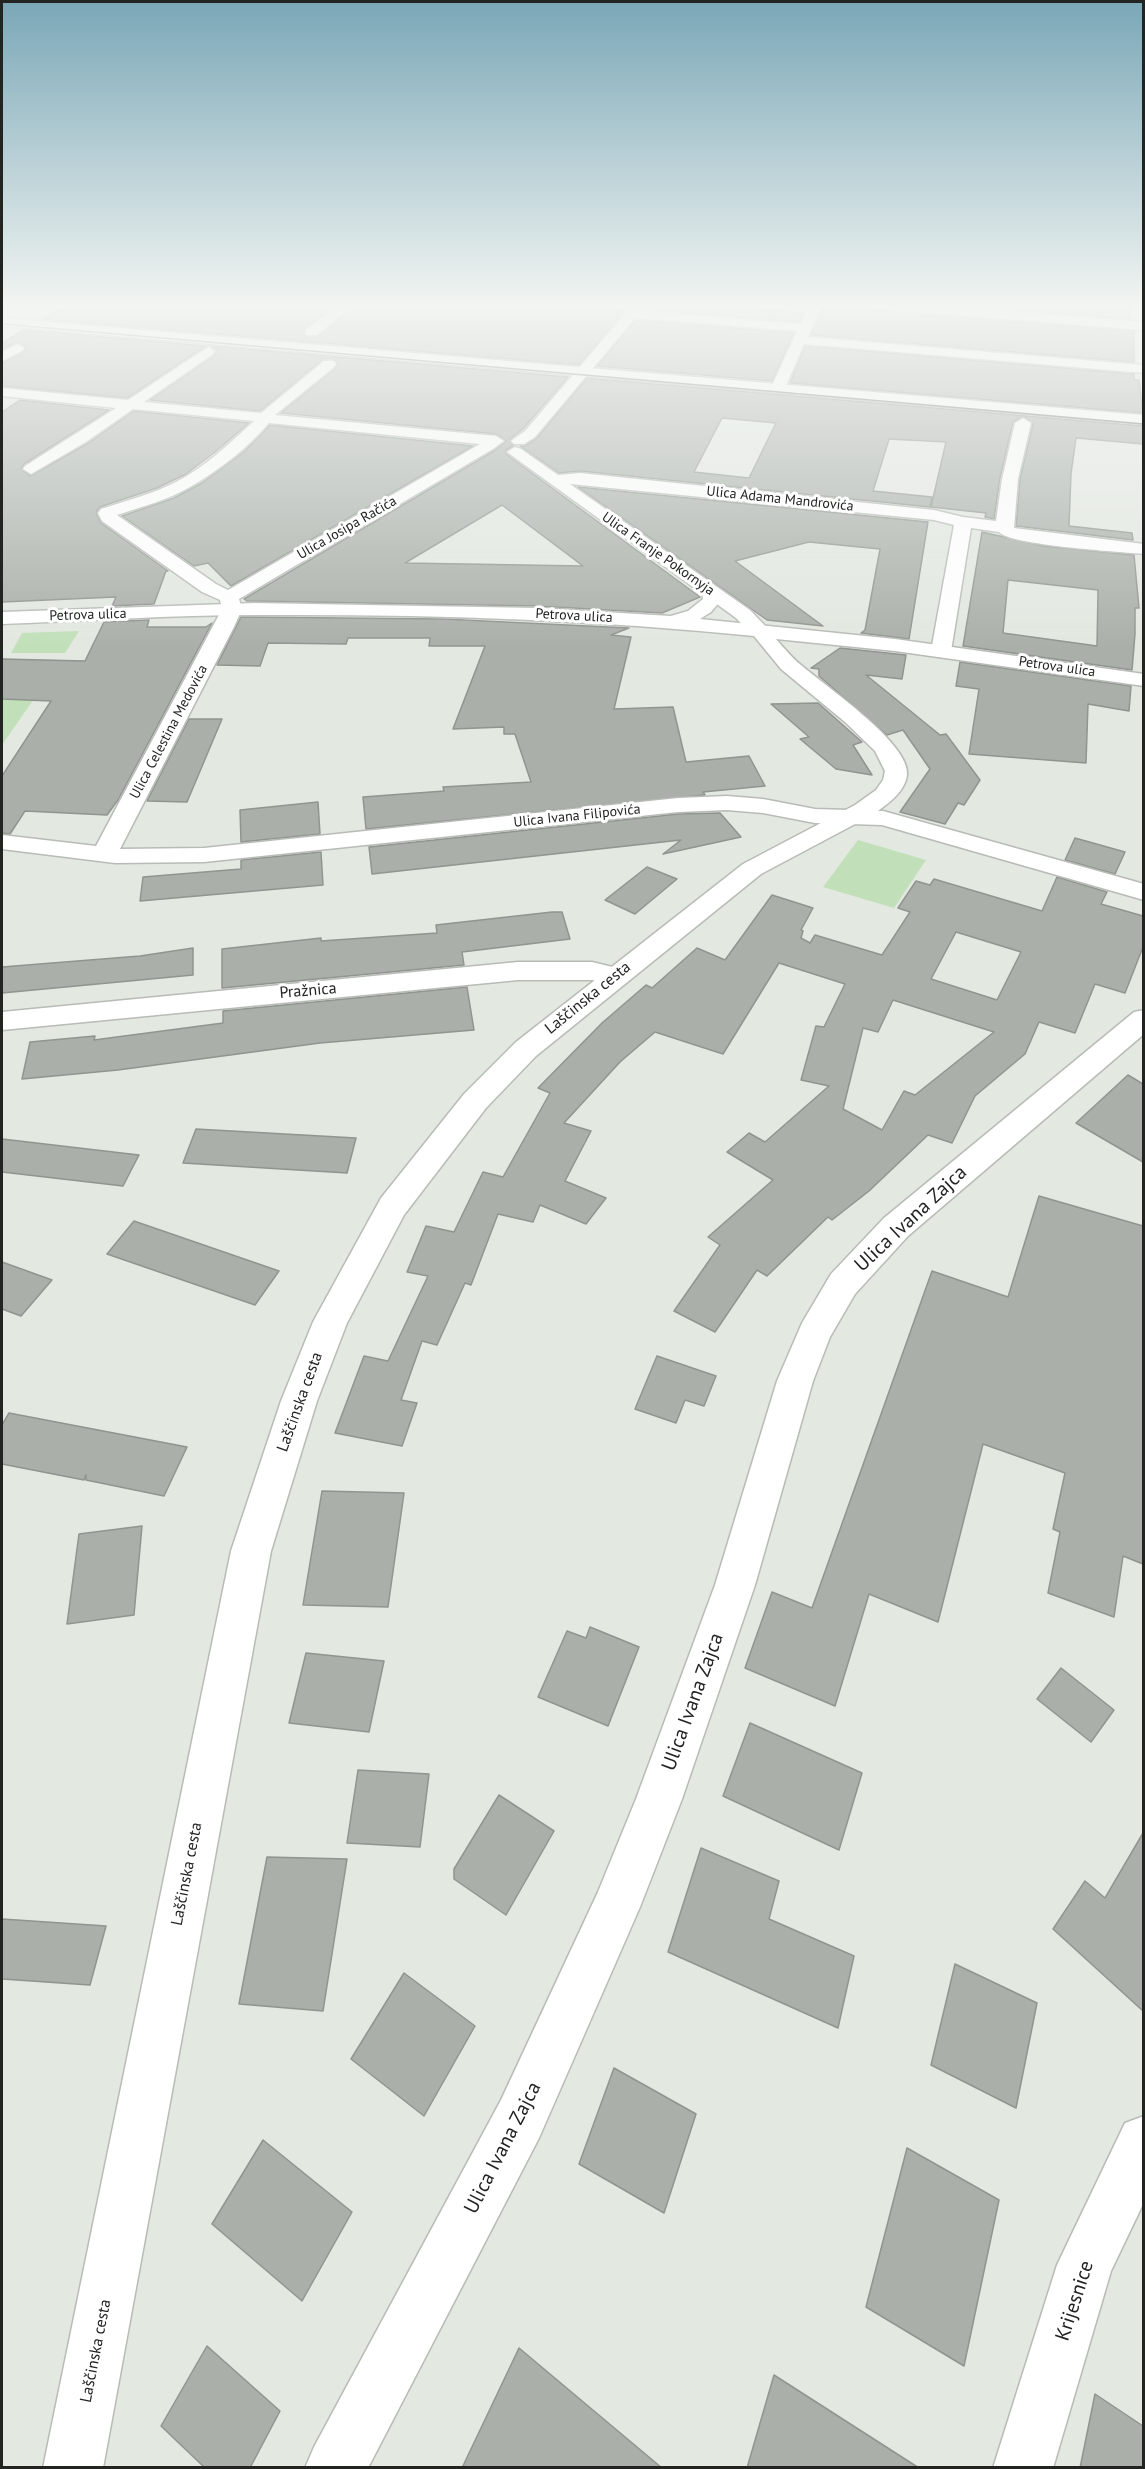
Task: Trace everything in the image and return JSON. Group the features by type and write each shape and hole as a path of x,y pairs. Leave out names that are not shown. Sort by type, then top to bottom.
{"street":[{"path":"31,469 108,419"},
{"path":"231,603 108,517 107,513 184,484 223,457 266,419"},
{"path":"278,419 517,447 542,419"},
{"path":"1004,527 1010,479 1023,423"},
{"name":"Ulica Josipa Račića","path":"231,603 492,444"},
{"name":"Ulica Franje Pokornyja","path":"517,447 555,480 743,614 760,631"},
{"name":"Ulica Adama Mandrovića","path":"555,480 579,478 934,515 963,522 1004,527 1008,532 1024,536 1143,549"},
{"path":"941,651 963,522"},
{"path":"670,622 691,617 703,610 713,599 711,592"},
{"name":"Petrova ulica","path":"2,618 231,603 481,612 670,622 941,651 1143,680"},
{"name":"Ulica Celestina Medovića","path":"104,855 231,603"},
{"name":"Laščinska cesta","path":"73,2468 251,1551 299,1401 330,1322 392,1208 440,1143 482,1094 526,1049 752,869 777,852 851,816 876,801 892,786 897,771 893,758 874,737 792,669 760,631"},
{"path":"792,669 792,662 799,652 837,639"},
{"name":"Ulica Ivana Filipovića","path":"2,842 104,855 156,857 204,855 706,803 750,804 815,816 851,816 893,820 1143,892"},
{"name":"Pražnica","path":"2,1021 519,971 592,971 615,976"},
{"name":"Ulica Ivana Zajca","path":"334,2468 520,2119 616,1907 659,1799 735,1586 795,1381 824,1312 863,1260 896,1227 1143,1019"},
{"name":"Krijesnice","path":"1023,2468 1085,2265 1143,2142"}],"green space":[{"path":"79,631 65,653 11,653 22,633"},
{"path":"2,689 40,690 2,745"},
{"path":"858,840 926,860 894,908 823,887"}],"building":[{"path":"2,419 94,419 24,464 21,469 30,476 87,444 122,419 213,419 249,423 186,474 157,488 100,507 96,512 101,523 168,571 166,571 154,604 112,606 116,597 2,602"},
{"path":"345,419 531,419 510,439 513,446 506,450 506,454 700,597 662,613 537,606 247,601 244,599 494,451 506,441 496,434","holes":["502,505 583,566 405,563"]},
{"path":"553,419 721,419 694,472 749,478 776,423 735,419 1018,419 1013,422 1000,478 994,519 985,517 986,513 931,507 946,442 889,439 873,491 932,497 930,507 580,471 559,473 520,446 525,446 537,438"},
{"path":"1028,419 1064,419 1143,426 1143,444 1076,438 1071,474 1069,526 1132,533 1133,540 1016,526 1020,479 1033,424"},
{"path":"270,425 473,446 231,586 208,563 194,566 122,516 174,498 202,483 244,452"},
{"path":"578,487 928,522 909,639 861,633 865,630 880,549 809,542 735,561 823,626 767,620"},
{"path":"982,532 1043,546 1134,555 1139,608 1135,608 1132,670 963,646","holes":["1008,580 1098,590 1097,646 1003,633"]},
{"path":"241,617 443,619 629,628 611,635 631,637 614,709 673,707 686,762 749,756 765,786 703,792 705,795 366,829 363,797 444,791 443,787 531,782 515,734 504,734 504,727 453,729 485,646 429,646 430,638 348,638 346,644 268,643 260,666 217,665"},
{"path":"149,620 147,627 206,627 212,623 118,800 107,815 25,811 10,834 2,833 2,776 51,701 2,699 2,659 85,661 104,622"},
{"path":"840,648 906,655 902,679 866,675 940,735 946,734 980,780 964,805 958,803 945,824 900,812 930,769 903,730 887,735 819,676 819,669 811,668"},
{"path":"960,662 1131,686 1129,711 1088,704 1086,763 969,754 979,689 956,686"},
{"path":"818,703 862,742 853,745 872,775 836,769 800,739 809,737 771,704"},
{"path":"189,719 222,719 187,802 147,801"},
{"path":"318,802 320,834 241,842 240,810"},
{"path":"720,813 741,837 663,854 681,840 372,874 369,847 678,814"},
{"path":"1075,838 1125,852 1115,874 1065,860"},
{"path":"321,852 323,885 140,901 143,877 241,869 241,860"},
{"path":"647,867 677,879 635,914 605,900"},
{"path":"1057,877 1107,892 1101,904 1143,916 1143,947 1125,993 1095,984 1075,1033 1039,1022 1025,1054 975,1096 952,1143 928,1135 869,1191 832,1220 828,1217 767,1276 757,1270 715,1332 674,1311 720,1245 708,1237 773,1180 727,1152 749,1133 765,1142 829,1086 801,1080 816,1026 824,1027 845,984 779,963 723,1054 655,1032 620,1062 564,1123 591,1131 565,1181 606,1198 586,1224 540,1205 533,1222 498,1214 471,1285 465,1283 437,1345 422,1341 401,1400 417,1403 402,1446 335,1433 364,1356 388,1361 428,1276 407,1272 426,1226 454,1232 483,1172 503,1177 550,1093 538,1088 602,1023 646,985 652,988 697,948 725,960 772,895 813,908 801,930 803,931 801,938 810,943 815,935 882,955 910,912 898,908 916,881 930,885 934,879 1042,911","holes":["956,932 1021,952 997,1000 931,979","893,1000 994,1032 915,1095 904,1091 882,1130 843,1109 863,1028 878,1032"]},
{"path":"562,912 570,939 462,952 464,965 222,988 222,949 321,938 321,941 437,933 436,925"},
{"path":"193,948 193,975 2,993 2,967 140,956"},
{"path":"467,987 474,1030 320,1043 118,1070 22,1079 30,1042 95,1036 94,1040 223,1023 223,1011"},
{"path":"1128,1075 1143,1084 1143,1162 1076,1123"},
{"path":"196,1129 356,1138 347,1173 183,1163"},
{"path":"2,1139 139,1155 123,1186 2,1172"},
{"path":"1039,1196 1143,1226 1143,1564 1123,1556 1114,1617 1048,1593 1060,1532 1053,1529 1065,1473 983,1444 938,1622 869,1594 835,1706 745,1668 772,1592 812,1608 932,1271 1008,1297"},
{"path":"134,1221 279,1271 255,1305 107,1254"},
{"path":"2,1262 52,1280 21,1316 2,1309"},
{"path":"657,1356 716,1376 704,1406 685,1400 676,1423 635,1409"},
{"path":"9,1413 187,1447 164,1496 86,1480 86,1475 84,1480 2,1464 2,1425"},
{"path":"322,1491 404,1493 388,1607 303,1605"},
{"path":"142,1526 134,1615 67,1624 79,1534"},
{"path":"590,1627 639,1647 608,1726 538,1697 567,1631 586,1638"},
{"path":"306,1653 384,1661 369,1732 289,1723"},
{"path":"1061,1668 1114,1710 1091,1742 1037,1699"},
{"path":"750,1723 862,1773 839,1850 723,1796"},
{"path":"358,1770 429,1774 420,1847 347,1843"},
{"path":"499,1795 554,1831 506,1915 454,1879 454,1869"},
{"path":"1143,1833 1143,2011 1053,1929 1085,1881 1105,1898"},
{"path":"701,1848 779,1881 769,1919 854,1956 838,2028 668,1952"},
{"path":"267,1857 347,1859 323,2011 239,2004"},
{"path":"2,1919 106,1926 90,1985 2,1979"},
{"path":"955,1964 1037,2003 1016,2108 931,2065"},
{"path":"404,1973 475,2026 424,2116 351,2059"},
{"path":"614,2068 696,2114 664,2213 579,2164"},
{"path":"263,2140 352,2212 302,2301 212,2224"},
{"path":"907,2148 999,2200 964,2366 866,2307"},
{"path":"207,2346 280,2411 250,2468 205,2468 161,2426"},
{"path":"519,2348 662,2468 462,2468"},
{"path":"774,2375 919,2468 747,2468"},
{"path":"1095,2394 1143,2426 1143,2468 1080,2468"}],"tram line":[{"path":"1089,419 1144,424"}]}
